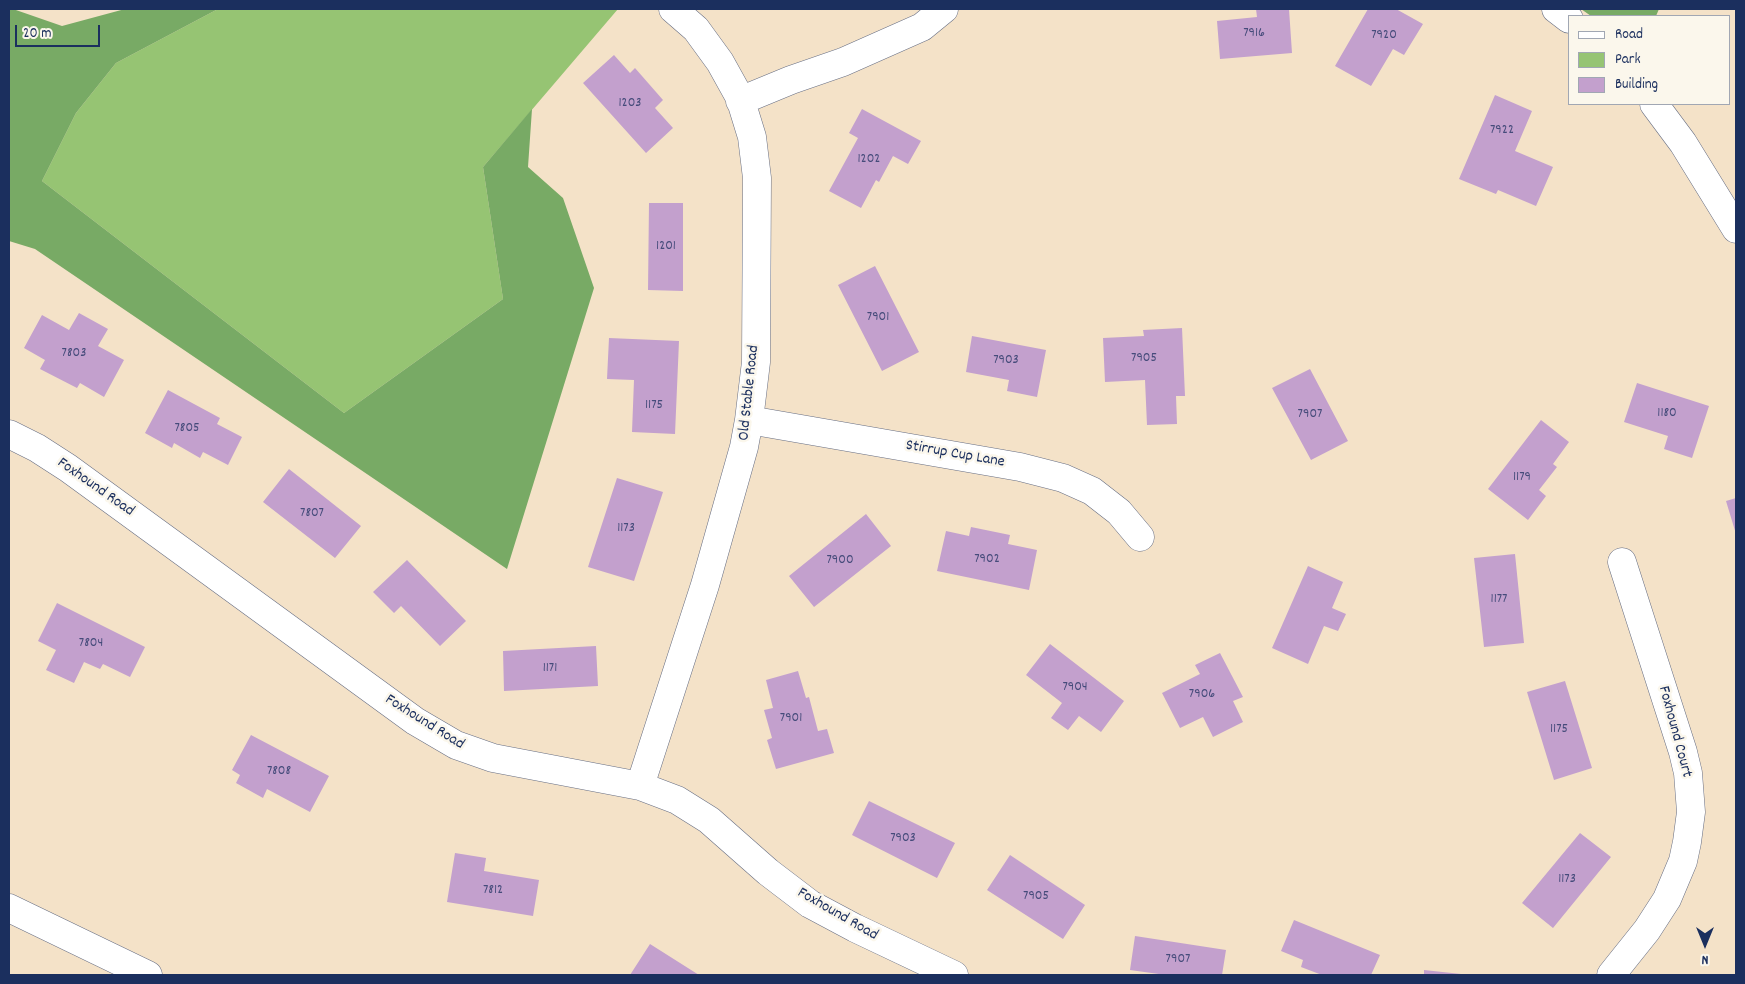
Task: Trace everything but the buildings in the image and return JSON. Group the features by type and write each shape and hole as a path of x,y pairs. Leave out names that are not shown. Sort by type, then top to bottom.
{"street":[{"name":"Old Stable Road","path":"640,786 705,586 744,447 756,362 757,178 752,137 740,101 720,62 696,29 673,9"},
{"path":"740,101 791,80 843,62 922,27 944,9"},
{"path":"1556,9 1568,18"},
{"path":"1655,105 1683,143 1736,229"},
{"name":"Stirrup Cup Lane","path":"749,420 1020,467 1063,478 1092,491 1119,512 1140,537"},
{"name":"Foxhound Road","path":"9,434 37,448 68,468 415,721 456,745 493,758 640,786 677,800 709,820 768,872 810,904 855,928 954,975"},
{"name":"Foxhound Court","path":"1611,975 1647,930 1667,899 1683,861 1691,812 1688,773 1622,562"},
{"path":"9,908 148,975"}],"green space":[{"path":"9,9 62,26 125,9 218,9 116,63 76,113 42,181 344,413 503,299 483,167 532,109 528,167 563,198 594,288 507,569 35,249 9,241"},
{"path":"218,9 618,9 483,167 503,299 344,413 42,181 76,113 116,63"},
{"path":"1581,9 1659,9 1656,15 1590,15"}]}
